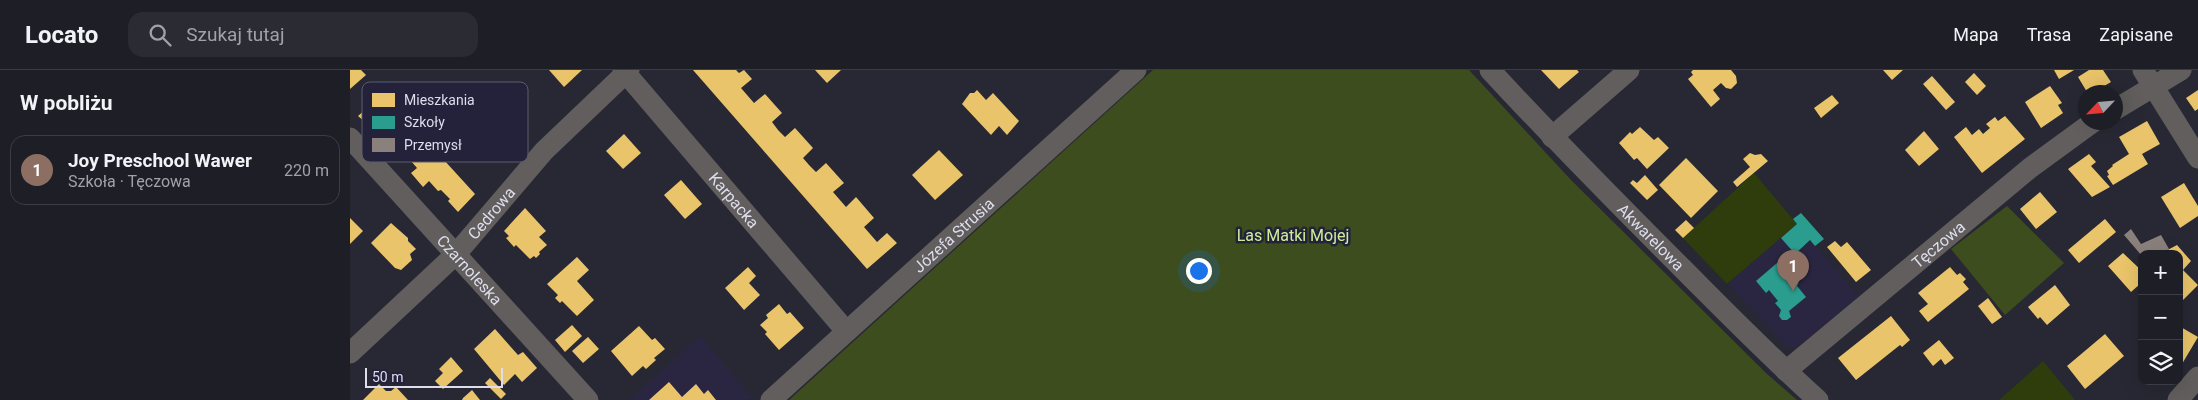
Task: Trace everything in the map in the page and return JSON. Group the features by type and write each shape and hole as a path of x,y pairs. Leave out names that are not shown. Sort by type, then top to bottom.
{"street":[{"name":"Józefa Strusia","path":"771,400 1136,70"},
{"name":"Akwarelowa","path":"1490,70 1552,137 1786,371 1818,400"},
{"path":"1552,137 1629,70"},
{"path":"2123,102 2148,78 2181,70"},
{"name":"Karpacka","path":"626,71 846,331"},
{"name":"Cedrowa","path":"350,353 456,254 544,151 626,71"},
{"path":"2148,78 2198,158"},
{"name":"Tęczowa","path":"1786,371 2030,168 2082,130"},
{"name":"Czarnoleska","path":"350,138 362,151"},
{"name":"Czarnoleska","path":"372,162 588,400"},
{"path":"2178,400 2198,377"}],"shaded area":[{"path":"1797,224 1859,297 1797,347 1788,347 1727,284"},
{"path":"700,336 753,399 630,400"}],"green space":[{"name":"Las Matki Mojej","path":"1153,70 1469,70 1571,180 1767,374 1797,400 789,400"},
{"path":"1754,173 1797,224 1727,284 1683,238"},
{"path":"2007,206 2064,263 2005,315 1951,249"},
{"path":"2043,361 2075,400 1999,400"}],"building: Mieszkania":[{"path":"350,70 361,70 366,75 350,89"},
{"path":"549,70 582,70 564,87"},
{"path":"693,70 736,70 739,73 744,70 752,79 741,88 754,103 765,94 782,113 772,122 778,130 785,137 795,128 813,148 803,158 809,165 816,172 826,163 844,183 833,192 846,207 856,197 874,218 864,227 877,242 887,233 897,243 867,269"},
{"path":"815,70 841,70 827,83"},
{"path":"1541,70 1577,70 1579,72 1559,89"},
{"path":"1693,70 1731,70 1736,76 1737,83 1731,89 1726,88 1721,83 1713,90 1720,99 1711,107 1688,79 1693,75 1691,72"},
{"path":"1883,70 1903,70 1892,80"},
{"path":"2054,70 2074,70 2059,79"},
{"path":"2089,70 2103,70 2111,82 2106,85 2083,85 2078,77"},
{"path":"1974,73 1986,86 1977,95 1965,82"},
{"path":"1932,76 1955,102 1946,110 1923,84"},
{"path":"2050,86 2062,103 2058,105 2063,113 2041,128 2025,102"},
{"path":"977,90 986,100 993,93 1019,121 1007,135 999,126 991,135 962,104 970,93 974,93"},
{"path":"2198,90 2198,109 2195,111 2186,98"},
{"path":"1832,95 1839,103 1821,118 1814,108"},
{"path":"2005,116 2025,139 1982,173 1954,137 1966,127 1972,135 1979,129 1983,134 1990,128 1986,124 1995,117 1998,121"},
{"path":"2147,121 2160,144 2142,154 2148,164 2113,185 2107,176 2109,175 2107,171 2112,165 2129,154 2119,137"},
{"path":"1640,127 1654,140 1658,137 1669,148 1647,169 1637,158 1634,160 1619,143 1630,132 1632,134"},
{"path":"1924,131 1939,149 1919,166 1905,150"},
{"path":"624,134 641,153 623,169 606,151"},
{"path":"939,150 963,175 935,200 912,175"},
{"path":"1750,153 1755,155 1761,154 1768,161 1737,187 1733,182 1750,167 1743,159"},
{"path":"2089,154 2096,162 2091,166 2110,187 2092,197 2068,169"},
{"path":"1686,158 1718,191 1691,218 1659,185"},
{"path":"412,162 446,162 475,194 458,212 448,201 450,199 441,190 438,191 429,181 423,187 411,173 417,168"},
{"path":"1645,175 1658,190 1647,200 1630,183 1633,180 1637,183"},
{"path":"681,180 702,204 685,219 664,195"},
{"path":"2184,183 2198,206 2198,216 2180,228 2161,197"},
{"path":"2040,192 2057,212 2036,229 2020,209"},
{"path":"525,208 546,231 539,237 547,245 539,252 540,254 536,258 534,256 530,259 516,245 514,247 506,238 509,236 504,231"},
{"path":"350,218 363,231 350,244"},
{"path":"2105,219 2116,232 2079,263 2068,250"},
{"path":"1686,220 1694,228 1683,238 1675,230"},
{"path":"391,223 408,238 408,241 416,249 410,254 412,260 401,270 395,268 371,243"},
{"path":"1835,241 1841,247 1847,242 1871,270 1856,282 1827,247"},
{"path":"2177,245 2181,250 2168,250"},
{"path":"2183,252 2191,261 2183,270"},
{"path":"2123,253 2138,267 2138,286 2131,292 2108,266"},
{"path":"577,257 589,270 577,281 594,300 577,316 562,301 560,303 555,298 558,295 547,284"},
{"path":"748,267 756,276 749,283 760,295 744,310 725,288"},
{"path":"1950,267 1957,275 1960,273 1966,279 1963,282 1969,289 1928,322 1919,311 1928,304 1918,293"},
{"path":"2183,270 2198,285 2183,300"},
{"path":"2055,285 2070,305 2047,325 2040,317 2038,319 2028,307"},
{"path":"1988,298 2002,317 1992,324 1978,306"},
{"path":"779,304 787,314 790,312 804,328 779,350 760,325 768,318 766,315"},
{"path":"1891,316 1910,340 1902,347 1900,345 1856,380 1838,358"},
{"path":"572,325 582,336 565,352 555,340"},
{"path":"639,326 652,340 655,338 665,349 654,358 656,360 646,369 643,366 632,376 611,351"},
{"path":"2183,328 2198,337 2183,362"},
{"path":"495,329 518,355 523,352 537,368 522,382 515,374 504,385 474,349"},
{"path":"2105,334 2124,356 2085,389 2067,366"},
{"path":"588,337 599,349 583,363 572,351"},
{"path":"1939,340 1954,358 1945,365 1941,359 1933,366 1923,353"},
{"path":"451,357 463,371 443,389 435,381 443,373 439,369"},
{"path":"490,378 506,394 501,399 485,383"},
{"path":"669,382 682,397 696,384 704,394 708,390 716,400 649,400"},
{"path":"379,384 386,391 391,391 396,387 408,400 363,400"},
{"path":"472,390 480,400 462,400 463,398"}],"building: Szkoły":[{"path":"1801,213 1824,239 1815,246 1810,240 1795,254 1781,238 1797,224 1793,219"},
{"path":"1777,263 1786,273 1793,272 1797,274 1800,279 1797,286 1806,297 1789,311 1791,317 1787,320 1782,320 1779,316 1781,310 1775,303 1778,301 1769,290 1766,293 1756,281"}],"building: Przemysł":[{"path":"2131,229 2141,244 2161,235 2169,249 2138,251 2124,235"}],"place":[{"name":"Joy Preschool Wawer","path":"1793,291"}]}
